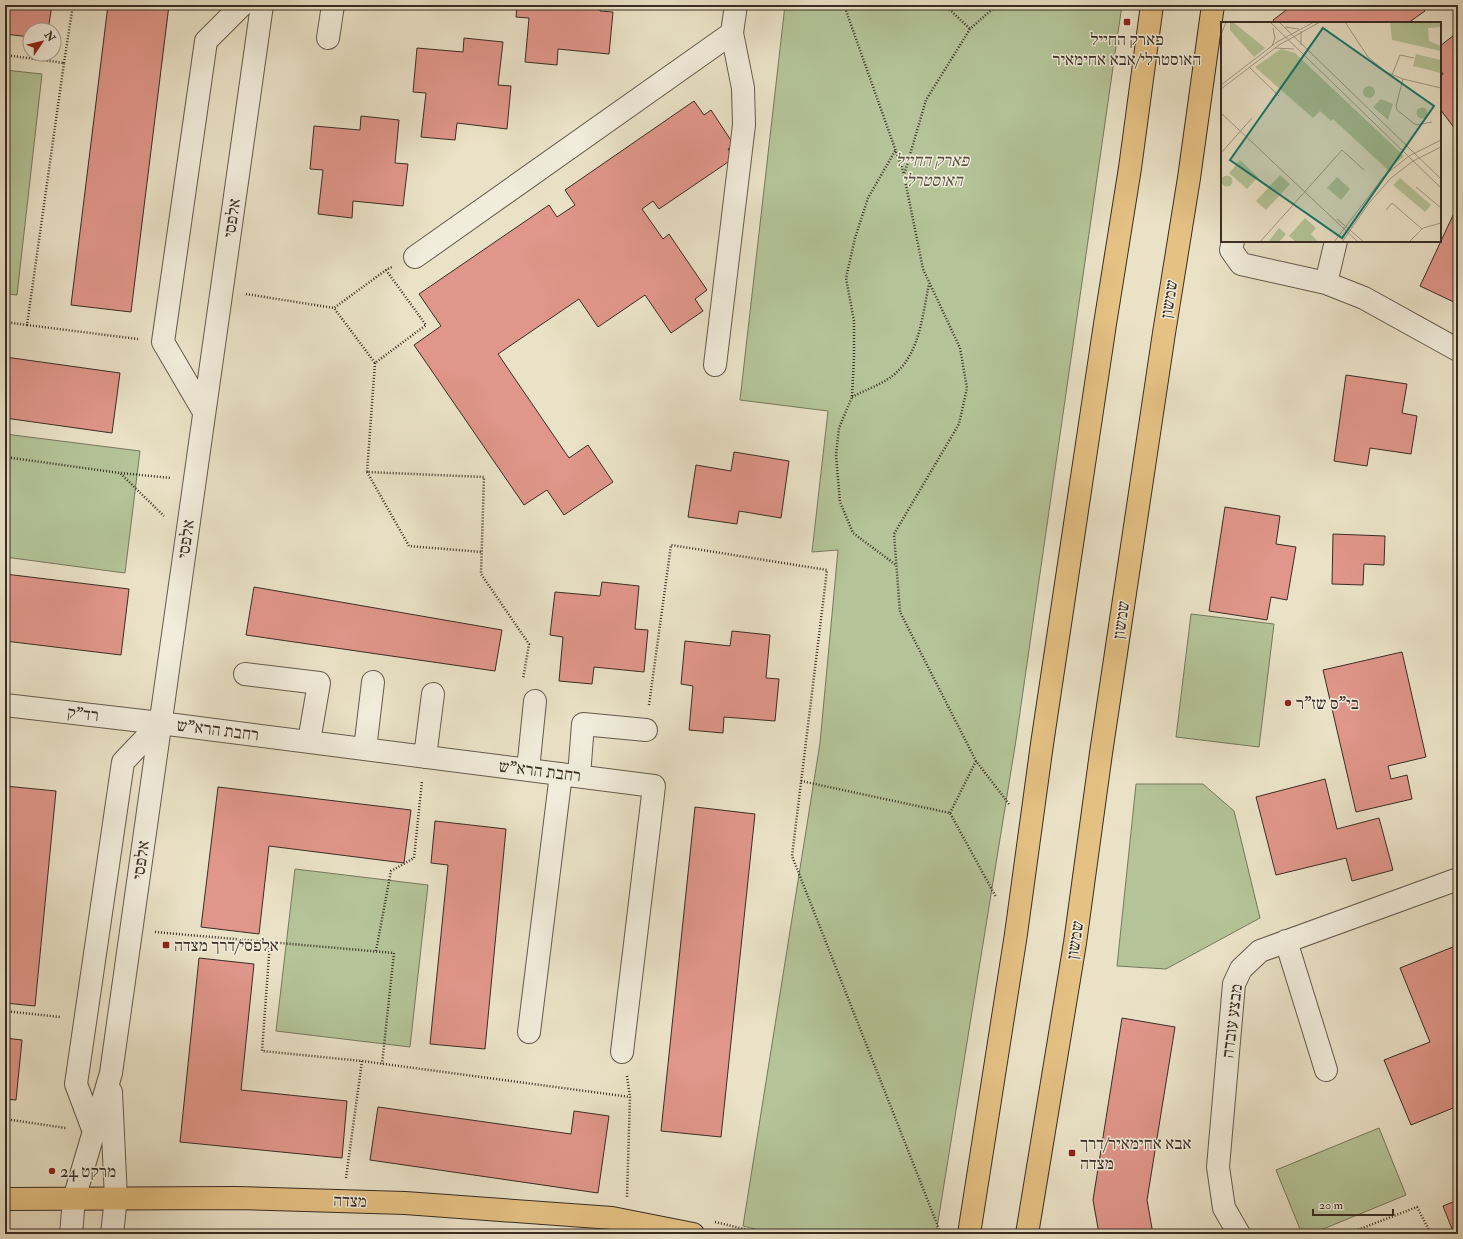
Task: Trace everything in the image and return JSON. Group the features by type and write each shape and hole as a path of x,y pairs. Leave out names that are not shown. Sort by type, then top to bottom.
{"main road":[{"path":"969,1234 1016,934 1105,324 1130,168 1152,5"},
{"name":"שמשון","path":"1027,1234 1075,943 1102,745 1164,333 1189,178 1213,5"},
{"name":"מצדה","path":"5,1199 235,1198 343,1201 506,1210 612,1218 693,1234"}],"street":[{"path":"204,412 163,342 206,41 242,5"},
{"name":"אלפסי","path":"71,1234 74,1199 111,1073 262,5"},
{"path":"328,38 334,5"},
{"path":"715,365 744,125 743,88 732,33 736,5"},
{"path":"415,257 732,33"},
{"path":"1233,242 1231,250 1241,264 1326,283 1364,298 1458,350"},
{"path":"1326,283 1336,242"},
{"path":"245,674 318,683 309,741"},
{"path":"365,749 373,682"},
{"path":"425,757 433,694"},
{"path":"528,770 535,701"},
{"name":"רד\"ק","path":"5,705 160,723"},
{"path":"94,1132 76,1084 123,762 160,723"},
{"name":"רחבת הרא\"ש","path":"160,723 654,786 622,1052"},
{"path":"528,1032 570,775 583,724 646,730"},
{"name":"מבצע עובדה","path":"1239,1234 1224,1208 1218,1167 1234,984 1241,969 1260,951 1458,879"},
{"path":"1286,941 1326,1070"},
{"name":"אלפסי","path":"111,1073 116,1198 112,1234"}],"path":[{"path":"27,326 73,5"},
{"path":"844,5 904,175 923,269 960,348 967,388 959,424 894,534 900,612 976,760 1030,832"},
{"path":"945,5 970,29"},
{"path":"904,175 926,100 970,29 996,5"},
{"path":"5,54 64,63"},
{"path":"895,151 868,198 855,238 846,278 854,321 852,396 839,428 836,455 840,502 853,533 896,565"},
{"path":"334,308 386,270 426,325 375,363"},
{"path":"852,396 891,377 904,365 916,345 929,283"},
{"path":"221,290 334,308 375,363 367,472 409,546 482,552"},
{"path":"5,322 27,326 163,342"},
{"path":"5,457 120,473 194,481"},
{"path":"367,472 484,477 481,574 529,644 522,682"},
{"path":"120,473 186,537"},
{"path":"646,730 671,546 827,570 792,856 941,1234"},
{"path":"376,951 391,871 414,858 425,757"},
{"path":"950,813 976,760"},
{"path":"801,781 950,813 998,901"},
{"path":"131,929 394,953 382,1064"},
{"path":"270,942 262,1051 362,1061 630,1097"},
{"path":"622,1052 630,1097 626,1221"},
{"path":"343,1201 362,1061"},
{"path":"5,1119 94,1132"},
{"path":"1347,1234 1417,1207 1431,1234"}],"green space":[{"name":"פארק החייל האוסטרלי","path":"785,5 1122,5 1016,740 936,1234 776,1234 743,1226 820,743 838,550 812,552 828,411 740,400"},
{"path":"5,70 42,74 17,295 5,294"},
{"path":"5,434 140,451 125,573 5,557"},
{"path":"1191,614 1274,624 1259,747 1176,737"},
{"path":"1136,784 1203,784 1234,811 1260,918 1166,969 1117,966"},
{"path":"295,869 428,885 410,1047 276,1031"},
{"path":"1379,1128 1406,1195 1311,1234 1302,1234 1276,1170"}],"building":[{"path":"5,5 52,5 49,22 22,22 22,36 5,34"},
{"path":"108,5 169,5 131,312 71,305"},
{"path":"517,5 600,5 600,11 613,12 609,54 558,49 557,65 525,62 529,18 516,17"},
{"path":"1293,5 1420,5 1425,11 1409,22 1274,22 1273,20"},
{"path":"1458,32 1458,133 1441,110 1441,75 1443,74 1441,71 1441,45"},
{"path":"464,38 503,42 498,85 511,86 507,129 457,123 455,140 421,137 426,93 413,92 417,48 463,52"},
{"path":"694,101 704,115 711,110 734,145 728,149 734,158 659,209 653,201 642,209 663,239 669,234 707,290 695,299 703,311 671,333 645,295 598,327 579,299 498,354 569,458 588,445 613,482 564,515 547,490 524,505 414,345 441,326 419,294 549,205 557,217 575,205 565,190"},
{"path":"361,116 399,120 395,163 408,164 403,206 353,201 352,218 318,214 323,170 310,169 314,126 360,130"},
{"path":"1455,211 1458,212 1458,304 1420,286"},
{"path":"5,357 120,373 112,433 5,418"},
{"path":"1346,375 1407,384 1402,413 1417,416 1411,454 1370,448 1367,466 1334,461"},
{"path":"734,452 789,461 781,518 739,511 737,524 688,517 696,465 731,471"},
{"path":"1225,507 1280,516 1276,544 1296,547 1287,600 1271,597 1267,620 1209,611"},
{"path":"1333,534 1385,536 1384,565 1364,564 1363,585 1332,584"},
{"path":"5,574 129,589 121,655 5,641"},
{"path":"602,582 639,586 635,629 648,630 644,672 594,667 592,684 559,681 563,637 550,635 555,592 600,596"},
{"path":"254,587 502,630 495,671 246,635"},
{"path":"732,631 770,635 766,678 779,679 775,721 724,717 723,733 689,730 693,686 681,684 685,641 730,646"},
{"path":"1402,652 1426,757 1388,766 1391,779 1407,775 1412,799 1356,812 1323,670"},
{"path":"1325,779 1337,829 1379,818 1393,870 1352,881 1346,858 1276,875 1256,797"},
{"path":"5,786 56,791 35,1006 5,1003"},
{"path":"218,787 411,810 404,863 269,846 259,934 201,927"},
{"path":"695,807 755,814 721,1137 661,1131"},
{"path":"435,821 506,829 485,1049 430,1044 448,865 431,863"},
{"path":"1458,945 1458,1106 1411,1125 1384,1060 1430,1042 1400,968"},
{"path":"199,958 254,964 241,1090 347,1101 342,1158 180,1142"},
{"path":"1122,1018 1175,1027 1147,1200 1153,1234 1099,1234 1093,1200"},
{"path":"5,1038 22,1040 16,1100 5,1099"},
{"path":"378,1107 571,1134 574,1111 609,1116 598,1193 370,1160"},
{"path":"1458,1200 1458,1234 1454,1234 1443,1206"}],"place":[{"name":"פארק החייל האוסטרלי/אבא אחימאיר","path":"1127,22"},
{"name":"בי\"ס שז\"ר","path":"1288,703"},
{"name":"אלפסי/דרך מצדה","path":"166,945"},
{"name":"אבא אחימאיר/דרך מצדה","path":"1072,1153"},
{"name":"מרקט 24","path":"52,1171"}]}
